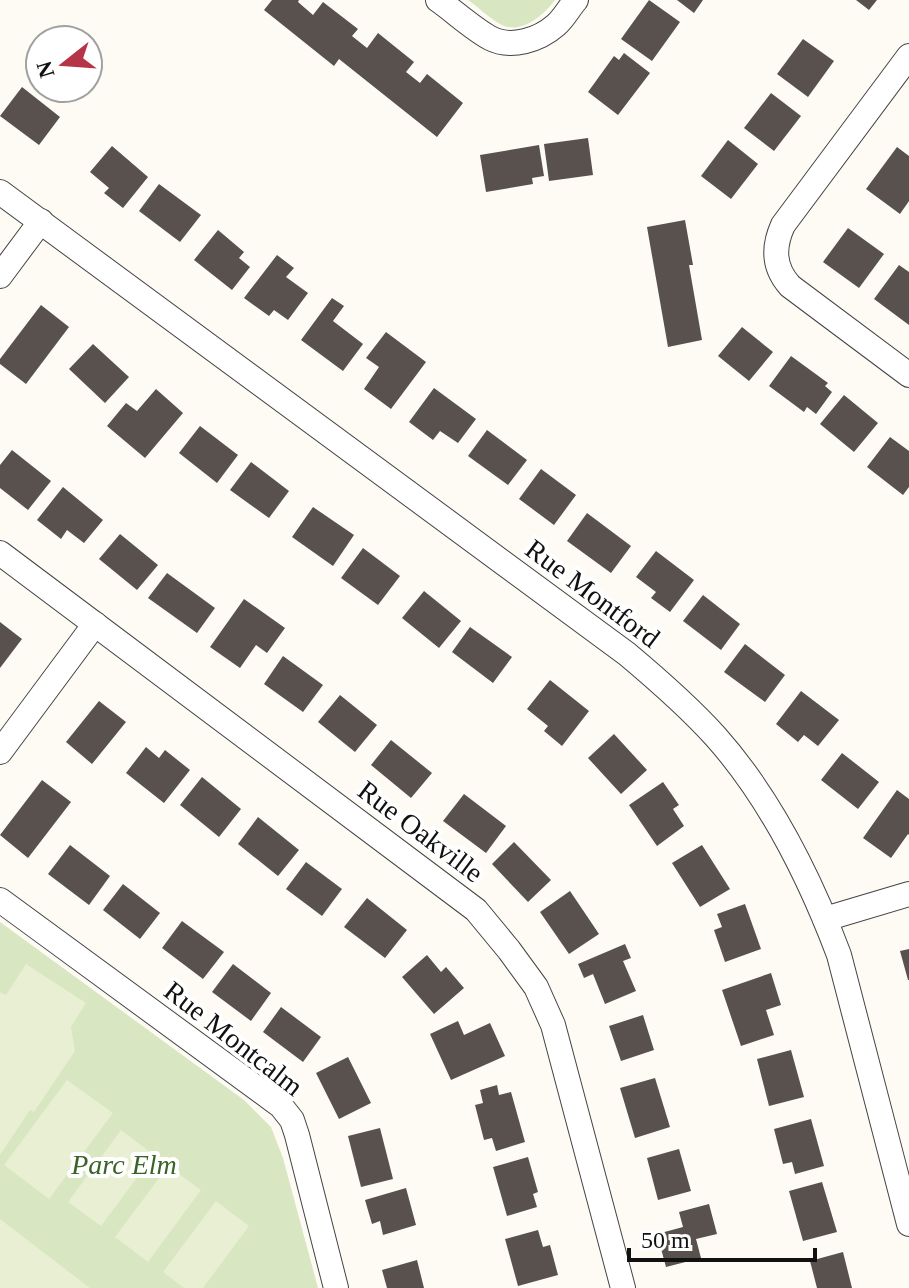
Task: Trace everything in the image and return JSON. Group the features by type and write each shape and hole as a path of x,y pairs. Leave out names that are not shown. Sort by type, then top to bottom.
{"street":[{"path":"438,0 491,39 508,43 524,42 543,35 558,23 576,0"},
{"path":"909,56 783,225 776,252 777,265 790,286 909,375"},
{"name":"Rue Montford","path":"0,192 627,654 674,694 718,739 772,812 825,919 839,955 909,1224"},
{"path":"0,276 41,221"},
{"name":"Rue Oakville","path":"0,553 476,910 536,987 553,1025 623,1288"},
{"path":"0,752 95,624"},
{"path":"825,919 909,894"},
{"name":"Rue Montcalm","path":"0,900 281,1106 292,1120 297,1135 336,1288"}],"green space":[{"path":"468,0 555,0 531,22 508,27"},
{"name":"Parc Elm","path":"0,922 244,1100 271,1127 283,1158 318,1288 0,1288"},
{"path":"26,964 86,1003 71,1027 75,1051 34,1112 30,1110 0,1155 0,992 6,995"},
{"path":"67,1080 113,1113 49,1199 4,1165"},
{"path":"121,1130 154,1155 101,1226 68,1202"},
{"path":"168,1166 201,1190 148,1262 115,1237"},
{"path":"216,1201 249,1226 203,1288 184,1288 163,1272"},
{"path":"0,1219 90,1288 0,1288"}],"building":[{"path":"272,0 299,0 313,15 323,2 358,29 352,36 367,48 378,33 414,62 406,72 420,83 427,74 463,103 437,137 339,59 334,66 264,10"},
{"path":"649,0 680,22 652,61 621,39"},
{"path":"677,0 703,0 694,13"},
{"path":"856,0 877,0 869,10"},
{"path":"803,39 834,61 808,97 777,74"},
{"path":"624,53 650,73 618,115 588,92 614,56 619,60"},
{"path":"22,87 24,104 44,104 60,117 39,145 0,116"},
{"path":"771,93 801,116 774,151 744,128"},
{"path":"588,138 593,175 549,181 544,144"},
{"path":"728,140 758,164 731,199 701,176"},
{"path":"539,145 544,176 532,178 533,184 486,192 480,155"},
{"path":"112,146 148,177 123,208 104,193 109,188 90,172"},
{"path":"897,147 909,156 909,201 900,214 866,189"},
{"path":"159,184 201,215 180,242 139,211"},
{"path":"685,220 702,340 668,347 647,227"},
{"path":"848,228 884,254 859,288 823,262"},
{"path":"218,230 244,252 239,258 250,267 232,290 194,260"},
{"path":"277,255 294,268 286,277 308,293 288,320 274,310 269,316 244,298"},
{"path":"899,265 909,272 909,325 874,299"},
{"path":"332,298 344,306 333,321 363,344 343,371 301,340"},
{"path":"41,305 69,327 26,384 0,364 0,359"},
{"path":"742,327 773,352 749,381 718,356"},
{"path":"386,332 426,362 391,409 364,389 379,367 366,358"},
{"path":"93,344 129,377 105,403 69,369"},
{"path":"791,356 828,383 825,386 832,392 816,414 807,407 804,412 769,386"},
{"path":"434,388 476,419 458,443 440,431 433,440 409,422"},
{"path":"156,389 183,413 145,458 107,426 126,403 137,411"},
{"path":"844,395 878,423 854,452 820,424"},
{"path":"200,426 238,455 217,483 179,453"},
{"path":"487,430 527,460 508,485 468,456"},
{"path":"890,437 909,451 909,487 903,495 867,467"},
{"path":"12,450 51,481 28,510 0,488 0,465"},
{"path":"251,462 289,491 269,518 230,490"},
{"path":"541,469 576,495 554,525 519,499"},
{"path":"63,487 103,520 84,543 67,530 61,539 37,520"},
{"path":"313,507 354,535 333,566 292,537"},
{"path":"587,513 631,546 611,573 567,541"},
{"path":"120,534 158,565 137,590 99,559"},
{"path":"363,548 400,576 378,605 341,578"},
{"path":"656,551 694,580 670,612 651,598 656,592 636,577"},
{"path":"167,573 215,608 197,633 148,598"},
{"path":"424,591 461,621 439,648 402,618"},
{"path":"703,595 740,624 721,650 683,621"},
{"path":"244,599 285,628 267,653 256,645 240,668 210,647"},
{"path":"0,622 22,639 0,668"},
{"path":"470,627 512,657 493,683 452,652"},
{"path":"745,644 785,675 765,702 724,672"},
{"path":"283,656 323,685 303,712 264,684"},
{"path":"550,680 589,711 562,746 544,731 548,726 527,709"},
{"path":"801,691 839,720 818,746 804,735 798,742 776,724"},
{"path":"340,695 377,725 355,752 318,722"},
{"path":"99,701 126,722 92,764 66,742"},
{"path":"614,734 647,770 621,794 588,758"},
{"path":"391,740 432,773 411,798 371,765"},
{"path":"146,747 159,758 165,750 190,770 164,803 126,773"},
{"path":"842,753 879,782 858,809 821,780"},
{"path":"202,777 241,809 219,837 180,805"},
{"path":"42,780 71,802 28,858 0,835"},
{"path":"663,782 679,805 673,809 684,826 657,846 629,805"},
{"path":"897,790 909,799 909,835 891,858 863,838"},
{"path":"464,794 506,826 486,853 443,821"},
{"path":"258,817 299,850 278,876 238,844"},
{"path":"514,842 551,880 528,902 492,864"},
{"path":"70,845 110,876 89,905 48,874"},
{"path":"702,845 730,889 700,907 672,863"},
{"path":"306,862 342,889 322,916 286,889"},
{"path":"123,884 160,913 140,939 103,910"},
{"path":"570,891 599,934 569,954 540,912"},
{"path":"367,898 407,930 385,958 344,927"},
{"path":"745,904 761,949 725,962 714,930 722,927 717,914"},
{"path":"182,921 224,952 203,979 162,948"},
{"path":"625,944 631,958 623,961 636,991 605,1004 593,974 584,978 578,964"},
{"path":"909,949 909,980 908,980 900,951"},
{"path":"427,955 441,972 446,967 464,988 434,1014 402,977"},
{"path":"233,964 271,993 251,1021 212,992"},
{"path":"771,973 781,1005 766,1010 774,1035 741,1046 722,990"},
{"path":"281,1007 321,1037 303,1062 263,1032"},
{"path":"643,1015 654,1050 621,1061 609,1026"},
{"path":"458,1021 464,1035 490,1023 505,1056 451,1080 430,1034"},
{"path":"791,1050 804,1097 769,1106 757,1059"},
{"path":"348,1057 371,1103 339,1119 316,1073"},
{"path":"655,1078 670,1127 635,1138 620,1088"},
{"path":"497,1085 499,1095 511,1092 525,1142 496,1151 492,1138 484,1140 475,1105 483,1103 480,1090"},
{"path":"811,1119 824,1166 795,1174 792,1162 783,1164 774,1129"},
{"path":"380,1128 393,1179 361,1187 348,1136"},
{"path":"679,1149 691,1191 658,1200 647,1158"},
{"path":"528,1157 538,1192 533,1194 537,1207 507,1216 493,1167"},
{"path":"822,1182 837,1232 803,1241 789,1191"},
{"path":"406,1188 416,1225 383,1235 380,1221 372,1224 365,1200"},
{"path":"709,1204 717,1234 696,1239 701,1258 666,1267 657,1234 683,1227 679,1212"},
{"path":"538,1230 543,1247 550,1245 558,1275 518,1286 505,1239"},
{"path":"843,1252 852,1288 817,1288 810,1261"},
{"path":"417,1260 424,1288 387,1288 382,1270"}]}
